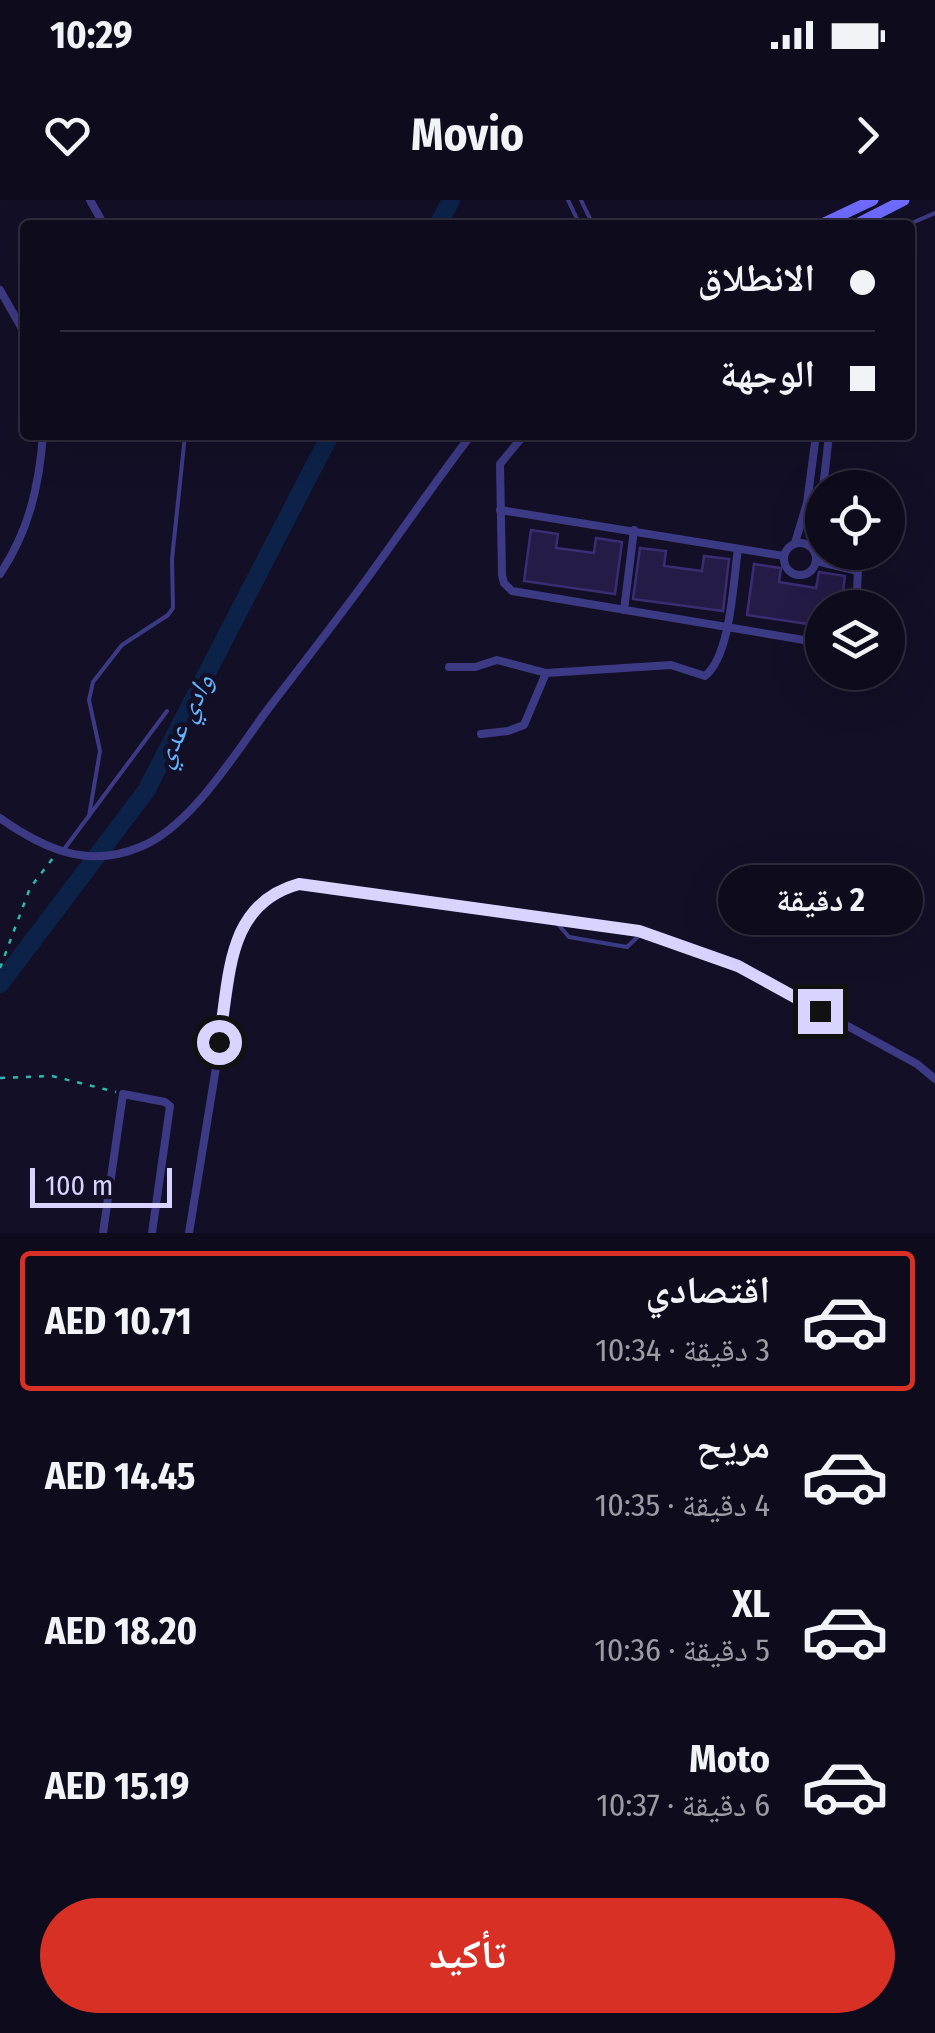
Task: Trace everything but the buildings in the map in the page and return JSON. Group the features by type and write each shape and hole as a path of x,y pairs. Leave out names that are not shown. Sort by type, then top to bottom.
{"street":[{"path":"831,220 873,200"},
{"path":"866,220 904,200"},
{"path":"0,290 20,325"},
{"path":"0,574 21,537 37,493 42,440"},
{"path":"0,818 60,851 104,858 128,852 163,834 180,819 323,638 468,440"},
{"path":"520,440 500,464 502,576 512,592 805,640"},
{"path":"796,543 807,503 815,440"},
{"path":"824,470 828,440"},
{"path":"500,510 784,556"},
{"path":"624,610 634,530"},
{"path":"805,543 796,543 784,556 788,570 800,576 810,570"},
{"path":"449,667 475,667 497,660 546,673 671,664 705,676 718,657 727,626 738,549"},
{"path":"481,734 508,732 524,725 546,673"},
{"path":"189,1233 236,944 245,922 260,903 278,890 310,884 643,932 738,966 917,1064 935,1078"},
{"path":"102,1233 123,1094 170,1106 152,1233"}],"lane":[{"path":"89,816 100,751 89,700 93,682 122,645 173,608 172,559 184,440"},
{"path":"60,851 167,712"},
{"path":"554,918 569,938 592,942 627,946 643,932"}],"path":[{"path":"0,968 30,888 60,851"},
{"path":"0,1078 52,1076 123,1094"}],"waterway":[{"name":"وادي عدي","path":"441,220 451,200"},
{"name":"وادي عدي","path":"0,984 146,791 327,440"}],"route":[{"path":"219,1042 238,933 268,896 299,884 639,931 738,966 820,1011"}]}
